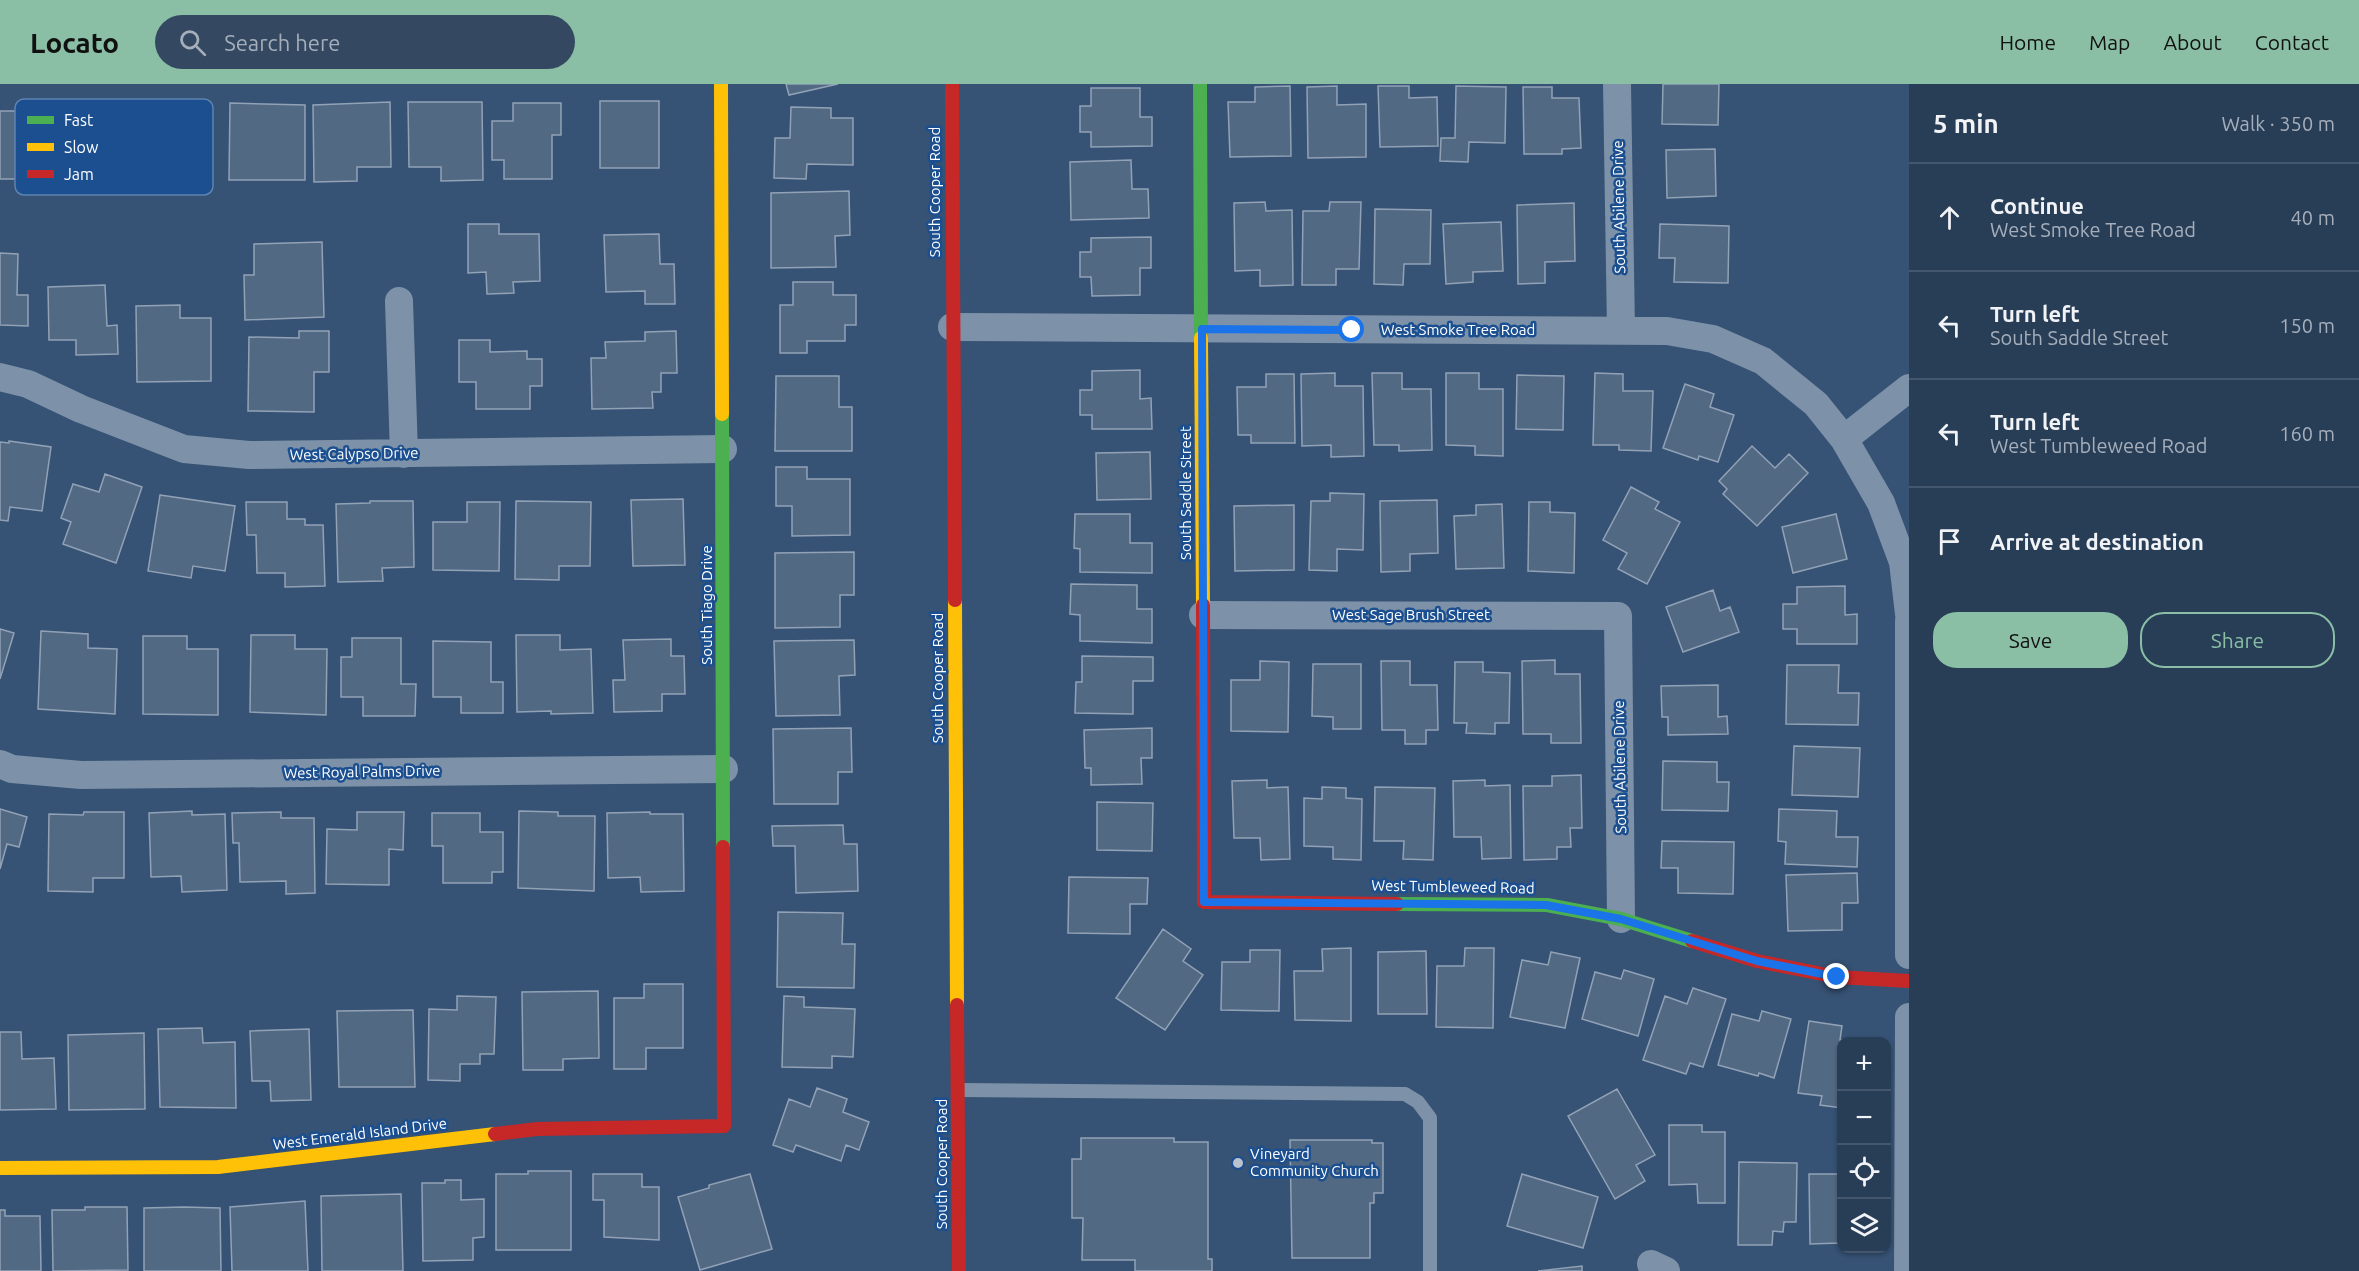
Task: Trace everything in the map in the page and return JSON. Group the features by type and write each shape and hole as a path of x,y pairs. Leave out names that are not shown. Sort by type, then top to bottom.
{"street":[{"name":"South Tiago Drive","path":"722,84 724,1126"},
{"name":"South Cooper Road","path":"952,84 959,1271"},
{"name":"South Saddle Street","path":"1200,84 1204,902"},
{"name":"South Abilene Drive","path":"1617,84 1621,330"},
{"path":"399,301 404,454"},
{"name":"West Smoke Tree Road","path":"952,327 1667,330 1713,339 1763,361 1816,404 1844,439 1884,513 1903,562 1909,614"},
{"name":"West Calypso Drive","path":"0,377 28,384 81,409 184,449 249,455 723,449"},
{"path":"1844,439 1909,388"},
{"name":"West Sage Brush Street","path":"1203,615 1618,616"},
{"name":"South Abilene Drive","path":"1618,616 1621,919"},
{"path":"1909,621 1909,955"},
{"name":"West Royal Palms Drive","path":"0,764 12,769 81,775 724,769"},
{"name":"West Tumbleweed Road","path":"1204,902 1546,905 1621,919 1757,961 1837,977 1909,981"},
{"path":"1908,1271 1909,1017"},
{"name":"West Emerald Island Drive","path":"0,1168 218,1167 537,1129 724,1126"}],"lane":[{"path":"958,1090 1405,1094 1418,1102 1430,1118 1430,1271"}],"building":[{"path":"786,84 838,84 789,95"},
{"path":"1663,84 1719,84 1718,125 1662,124"},
{"path":"1290,86 1291,156 1230,157 1228,102 1255,102 1255,87"},
{"path":"1337,86 1337,105 1366,104 1366,157 1308,158 1307,87"},
{"path":"1378,86 1409,86 1409,98 1437,97 1438,146 1380,147"},
{"path":"1456,86 1506,87 1505,143 1469,142 1468,162 1440,161 1441,138 1455,138"},
{"path":"1523,87 1552,87 1552,98 1579,98 1581,148 1562,149 1562,154 1524,154"},
{"path":"1091,88 1140,88 1140,117 1152,117 1152,146 1091,147 1091,132 1080,132 1080,106 1091,106"},
{"path":"600,101 659,101 659,168 600,168"},
{"path":"390,102 391,167 357,167 357,181 314,182 313,105"},
{"path":"408,102 482,102 483,180 441,181 441,167 409,167"},
{"path":"230,103 305,105 305,180 229,180"},
{"path":"513,103 561,103 561,135 552,135 552,179 504,179 504,160 492,160 492,121 513,121"},
{"path":"791,107 831,108 831,118 853,118 853,165 807,164 806,179 774,178 775,138 790,138"},
{"path":"0,111 15,111 15,179 0,179"},
{"path":"1715,149 1716,196 1667,198 1666,150"},
{"path":"1131,160 1132,189 1148,189 1149,218 1071,220 1070,162"},
{"path":"849,191 850,235 835,236 836,267 771,268 771,193"},
{"path":"1265,202 1266,211 1292,210 1293,285 1260,286 1260,270 1235,271 1234,203"},
{"path":"1330,202 1361,202 1359,269 1336,269 1336,285 1302,285 1303,211 1329,211"},
{"path":"1574,203 1575,261 1545,262 1545,283 1518,284 1517,205"},
{"path":"1375,209 1431,210 1430,264 1404,264 1403,285 1374,284"},
{"path":"1501,222 1503,271 1473,272 1473,282 1446,284 1443,224"},
{"path":"468,224 499,224 499,234 539,234 540,281 513,282 514,293 487,294 486,272 468,273"},
{"path":"1660,224 1729,226 1728,283 1674,282 1675,258 1659,258"},
{"path":"659,234 660,264 674,264 675,304 645,304 645,291 606,292 604,235"},
{"path":"1151,237 1151,268 1140,268 1140,295 1092,296 1091,277 1080,277 1080,252 1091,252 1091,238"},
{"path":"322,242 324,317 245,320 244,275 254,275 254,244"},
{"path":"0,253 18,254 17,295 28,295 28,326 0,325"},
{"path":"793,282 833,282 833,295 856,295 856,325 845,325 845,341 807,341 807,353 780,353 780,305 793,305"},
{"path":"105,285 107,326 117,325 118,354 76,355 76,340 49,340 48,287"},
{"path":"180,305 180,318 211,318 211,381 137,382 136,306"},
{"path":"299,331 329,331 329,372 314,372 314,412 248,411 249,337 299,338"},
{"path":"676,331 677,373 661,373 661,392 652,392 653,408 592,409 591,358 606,358 605,342 645,341 645,332"},
{"path":"459,340 490,340 490,352 527,351 527,359 542,359 542,386 530,386 530,409 476,409 476,382 459,382"},
{"path":"1140,370 1140,399 1151,398 1152,429 1092,429 1092,415 1080,415 1080,390 1092,390 1092,371"},
{"path":"1335,373 1335,386 1363,386 1364,456 1331,457 1331,445 1302,446 1301,374"},
{"path":"1372,373 1402,373 1402,389 1431,389 1432,450 1399,451 1399,445 1374,445"},
{"path":"1446,373 1479,373 1479,389 1503,389 1503,456 1475,455 1475,446 1446,445"},
{"path":"1595,373 1623,374 1623,391 1653,391 1651,451 1619,450 1619,445 1593,445"},
{"path":"1266,374 1294,374 1295,443 1251,443 1251,435 1238,435 1237,387 1266,387"},
{"path":"1517,375 1564,376 1563,430 1516,429"},
{"path":"776,376 839,376 839,407 852,407 852,451 775,451"},
{"path":"1685,384 1714,394 1710,407 1734,415 1718,462 1699,456 1698,460 1663,448"},
{"path":"9,441 51,447 42,511 10,507 8,521 0,520 0,442 9,443"},
{"path":"1752,446 1775,468 1789,454 1808,473 1757,526 1723,494 1727,489 1719,481"},
{"path":"1150,452 1151,499 1097,500 1096,453"},
{"path":"776,467 807,467 807,479 850,479 850,535 792,536 792,506 776,506"},
{"path":"105,474 142,487 116,563 63,544 71,522 61,518 73,484 99,492"},
{"path":"1631,487 1659,502 1655,509 1680,522 1647,584 1618,569 1627,553 1603,540"},
{"path":"1330,493 1364,494 1363,550 1337,549 1337,571 1309,570 1311,501 1330,501"},
{"path":"160,495 235,506 225,571 193,566 191,578 148,571"},
{"path":"683,499 685,565 633,566 631,500"},
{"path":"1437,500 1438,553 1410,554 1410,571 1381,572 1380,501"},
{"path":"370,501 413,501 414,567 382,568 383,581 338,582 336,504 370,503"},
{"path":"516,501 591,502 590,566 559,566 559,580 515,579"},
{"path":"246,502 287,502 287,519 305,519 305,525 323,525 325,586 285,587 285,573 257,573 256,535 247,535"},
{"path":"467,502 500,502 499,571 433,570 433,522 467,522"},
{"path":"1529,502 1550,502 1550,512 1575,513 1574,573 1528,571"},
{"path":"1502,504 1504,568 1456,569 1454,516 1476,515 1476,505"},
{"path":"1294,505 1294,570 1235,571 1234,506"},
{"path":"1075,514 1130,514 1130,543 1152,543 1152,573 1080,572 1080,549 1074,548"},
{"path":"1836,514 1847,559 1793,573 1782,527"},
{"path":"854,552 854,595 840,595 840,627 775,628 775,553"},
{"path":"1071,584 1137,585 1137,609 1152,609 1152,643 1080,641 1080,615 1070,614"},
{"path":"1845,586 1845,615 1857,614 1857,644 1797,644 1797,629 1783,629 1783,604 1797,604 1797,587"},
{"path":"1713,590 1720,611 1730,607 1739,632 1683,652 1666,607"},
{"path":"0,629 14,633 0,679"},
{"path":"41,631 88,634 88,648 117,649 115,714 38,709"},
{"path":"251,635 295,635 295,649 327,649 326,715 250,712"},
{"path":"516,635 560,635 560,650 591,649 593,713 517,712"},
{"path":"143,636 187,636 187,649 218,649 218,715 143,714"},
{"path":"352,638 401,638 401,684 416,684 415,716 363,716 363,697 341,697 341,657 352,657"},
{"path":"671,639 671,656 684,656 685,694 662,694 662,711 614,712 613,680 625,680 623,640"},
{"path":"854,640 855,675 839,676 840,715 776,716 774,641"},
{"path":"433,641 491,642 491,682 503,682 503,713 461,713 461,697 433,697"},
{"path":"1082,656 1153,657 1153,681 1133,681 1133,714 1075,713 1076,682 1082,682"},
{"path":"1555,660 1555,674 1580,674 1581,743 1551,743 1551,734 1523,734 1522,661"},
{"path":"1260,661 1289,662 1288,732 1231,731 1231,680 1260,680"},
{"path":"1381,661 1410,661 1410,685 1437,685 1438,730 1426,730 1426,744 1405,744 1405,730 1382,730"},
{"path":"1455,662 1483,662 1483,672 1510,673 1509,723 1495,723 1495,734 1466,733 1467,723 1454,723"},
{"path":"1313,664 1361,664 1361,729 1333,729 1333,717 1312,716"},
{"path":"1787,665 1839,665 1838,693 1859,693 1858,725 1786,724"},
{"path":"1718,685 1718,717 1727,716 1728,734 1668,735 1668,717 1662,717 1661,686"},
{"path":"851,728 852,772 838,772 838,804 774,804 773,729"},
{"path":"1152,728 1152,758 1141,758 1142,784 1091,785 1091,768 1085,768 1084,730"},
{"path":"1794,746 1860,748 1858,797 1792,795"},
{"path":"1663,761 1717,762 1717,782 1729,782 1728,811 1662,810"},
{"path":"1581,775 1582,828 1570,828 1571,847 1557,847 1557,859 1524,860 1523,786 1552,786 1552,776"},
{"path":"1267,780 1267,788 1288,787 1290,859 1261,860 1260,838 1234,838 1232,781"},
{"path":"1485,780 1485,786 1510,785 1511,858 1482,859 1481,837 1454,837 1453,781"},
{"path":"1322,787 1346,788 1346,798 1362,799 1361,860 1333,859 1333,847 1304,846 1304,798 1322,799"},
{"path":"1375,787 1435,788 1433,860 1403,859 1404,841 1374,841"},
{"path":"1097,802 1153,803 1152,851 1097,850"},
{"path":"0,809 27,817 19,847 7,844 0,869"},
{"path":"1779,809 1837,811 1836,837 1858,837 1857,867 1785,864 1786,842 1778,841"},
{"path":"192,811 192,815 225,814 227,890 182,892 181,876 151,877 149,813"},
{"path":"519,811 558,812 558,816 595,816 594,891 518,888"},
{"path":"84,812 124,812 124,878 93,878 93,892 48,891 49,814 83,815"},
{"path":"281,812 281,818 314,818 315,893 286,894 286,881 240,882 239,843 233,843 232,813"},
{"path":"357,812 404,812 403,850 389,849 389,885 326,884 327,829 357,830"},
{"path":"650,812 650,814 683,814 684,891 641,892 640,877 608,878 607,813"},
{"path":"432,813 480,813 480,832 503,832 503,872 492,872 492,883 443,883 443,846 432,846"},
{"path":"843,825 844,844 857,844 858,891 796,893 795,846 773,846 772,826"},
{"path":"1662,841 1734,842 1733,894 1678,893 1678,868 1661,868"},
{"path":"1857,873 1858,903 1842,903 1842,930 1788,931 1786,875"},
{"path":"1069,877 1148,878 1147,904 1130,904 1130,934 1068,933"},
{"path":"778,912 843,913 842,944 855,944 854,988 777,987"},
{"path":"1163,929 1191,949 1183,961 1203,975 1165,1030 1116,998"},
{"path":"1351,948 1351,1021 1295,1020 1294,971 1323,971 1322,949"},
{"path":"1465,948 1494,948 1493,1028 1436,1027 1437,966 1464,966"},
{"path":"1250,950 1280,950 1279,1011 1221,1010 1222,962 1250,962"},
{"path":"1426,951 1427,1014 1378,1014 1378,952"},
{"path":"1551,952 1580,958 1565,1028 1510,1017 1522,960 1548,965"},
{"path":"1624,970 1654,979 1638,1036 1582,1019 1595,972 1621,979"},
{"path":"644,984 683,984 683,1048 646,1048 646,1069 614,1069 614,998 644,998"},
{"path":"1693,988 1726,999 1703,1067 1690,1063 1686,1074 1643,1060 1665,996 1687,1004"},
{"path":"598,991 599,1058 563,1059 563,1070 523,1070 522,992"},
{"path":"457,996 496,997 494,1054 480,1054 480,1064 460,1064 460,1081 428,1080 429,1009 457,1010"},
{"path":"784,996 804,997 804,1007 855,1009 853,1057 832,1056 832,1068 782,1067"},
{"path":"413,1010 415,1087 339,1087 337,1011"},
{"path":"1762,1011 1791,1019 1774,1078 1718,1065 1732,1014 1759,1021"},
{"path":"1809,1021 1842,1026 1840,1037 1837,1037 1837,1107 1820,1105 1822,1096 1798,1093"},
{"path":"202,1028 203,1043 235,1042 236,1108 160,1107 158,1029"},
{"path":"309,1029 311,1100 271,1101 270,1081 252,1081 250,1031"},
{"path":"0,1032 21,1032 22,1059 54,1058 56,1109 0,1110"},
{"path":"144,1033 145,1109 69,1110 68,1035"},
{"path":"817,1088 847,1099 843,1112 869,1122 859,1150 846,1145 841,1161 796,1145 793,1152 773,1145 789,1099 810,1107"},
{"path":"1617,1089 1655,1155 1636,1165 1645,1181 1615,1199 1568,1116"},
{"path":"1669,1125 1702,1125 1702,1132 1725,1132 1725,1203 1698,1203 1697,1184 1669,1185"},
{"path":"1081,1138 1174,1138 1174,1142 1208,1142 1208,1259 1212,1259 1212,1271 1135,1271 1135,1260 1082,1260 1083,1218 1072,1218 1072,1159 1081,1159"},
{"path":"1290,1140 1372,1140 1372,1143 1383,1143 1383,1193 1374,1193 1374,1203 1370,1203 1370,1258 1292,1258"},
{"path":"1739,1162 1797,1163 1796,1222 1784,1222 1783,1232 1773,1231 1772,1245 1738,1245"},
{"path":"528,1171 571,1171 571,1250 496,1250 496,1174 528,1174"},
{"path":"593,1174 642,1174 642,1187 659,1187 659,1240 604,1237 604,1200 593,1200"},
{"path":"750,1174 772,1249 700,1270 678,1197 709,1188 709,1185"},
{"path":"1522,1174 1598,1197 1583,1248 1507,1226"},
{"path":"1809,1174 1837,1174 1837,1243 1810,1244"},
{"path":"445,1180 461,1180 461,1200 484,1199 484,1237 473,1238 473,1260 423,1261 422,1183 445,1183"},
{"path":"401,1194 403,1271 322,1271 321,1196"},
{"path":"305,1201 308,1271 232,1271 230,1207"},
{"path":"85,1207 127,1207 128,1270 53,1271 52,1210 85,1210"},
{"path":"144,1208 220,1208 221,1271 144,1271"},
{"path":"0,1210 5,1210 5,1216 40,1216 41,1271 0,1271"},
{"path":"1582,1266 1582,1271 1538,1271"}],"traffic: fast":[{"path":"1200,84 1201,338"},
{"path":"722,414 723,847"},
{"path":"1397,904 1547,905 1621,919 1692,941"}],"traffic: slow":[{"path":"721,84 722,414"},
{"path":"1201,338 1203,605"},
{"path":"955,600 957,1005"},
{"path":"0,1168 218,1167 495,1134"}],"traffic: jam":[{"path":"952,84 955,600"},
{"path":"1203,605 1204,902 1397,904"},
{"path":"495,1134 537,1129 724,1126 723,847"},
{"path":"1692,941 1757,961 1837,977 1909,981"},
{"path":"957,1005 959,1271"}],"place":[{"name":"Vineyard Community Church","path":"1238,1163"}],"route":[{"path":"1352,330 1202,329 1204,902 1546,905 1621,919 1757,961 1837,977"}]}
